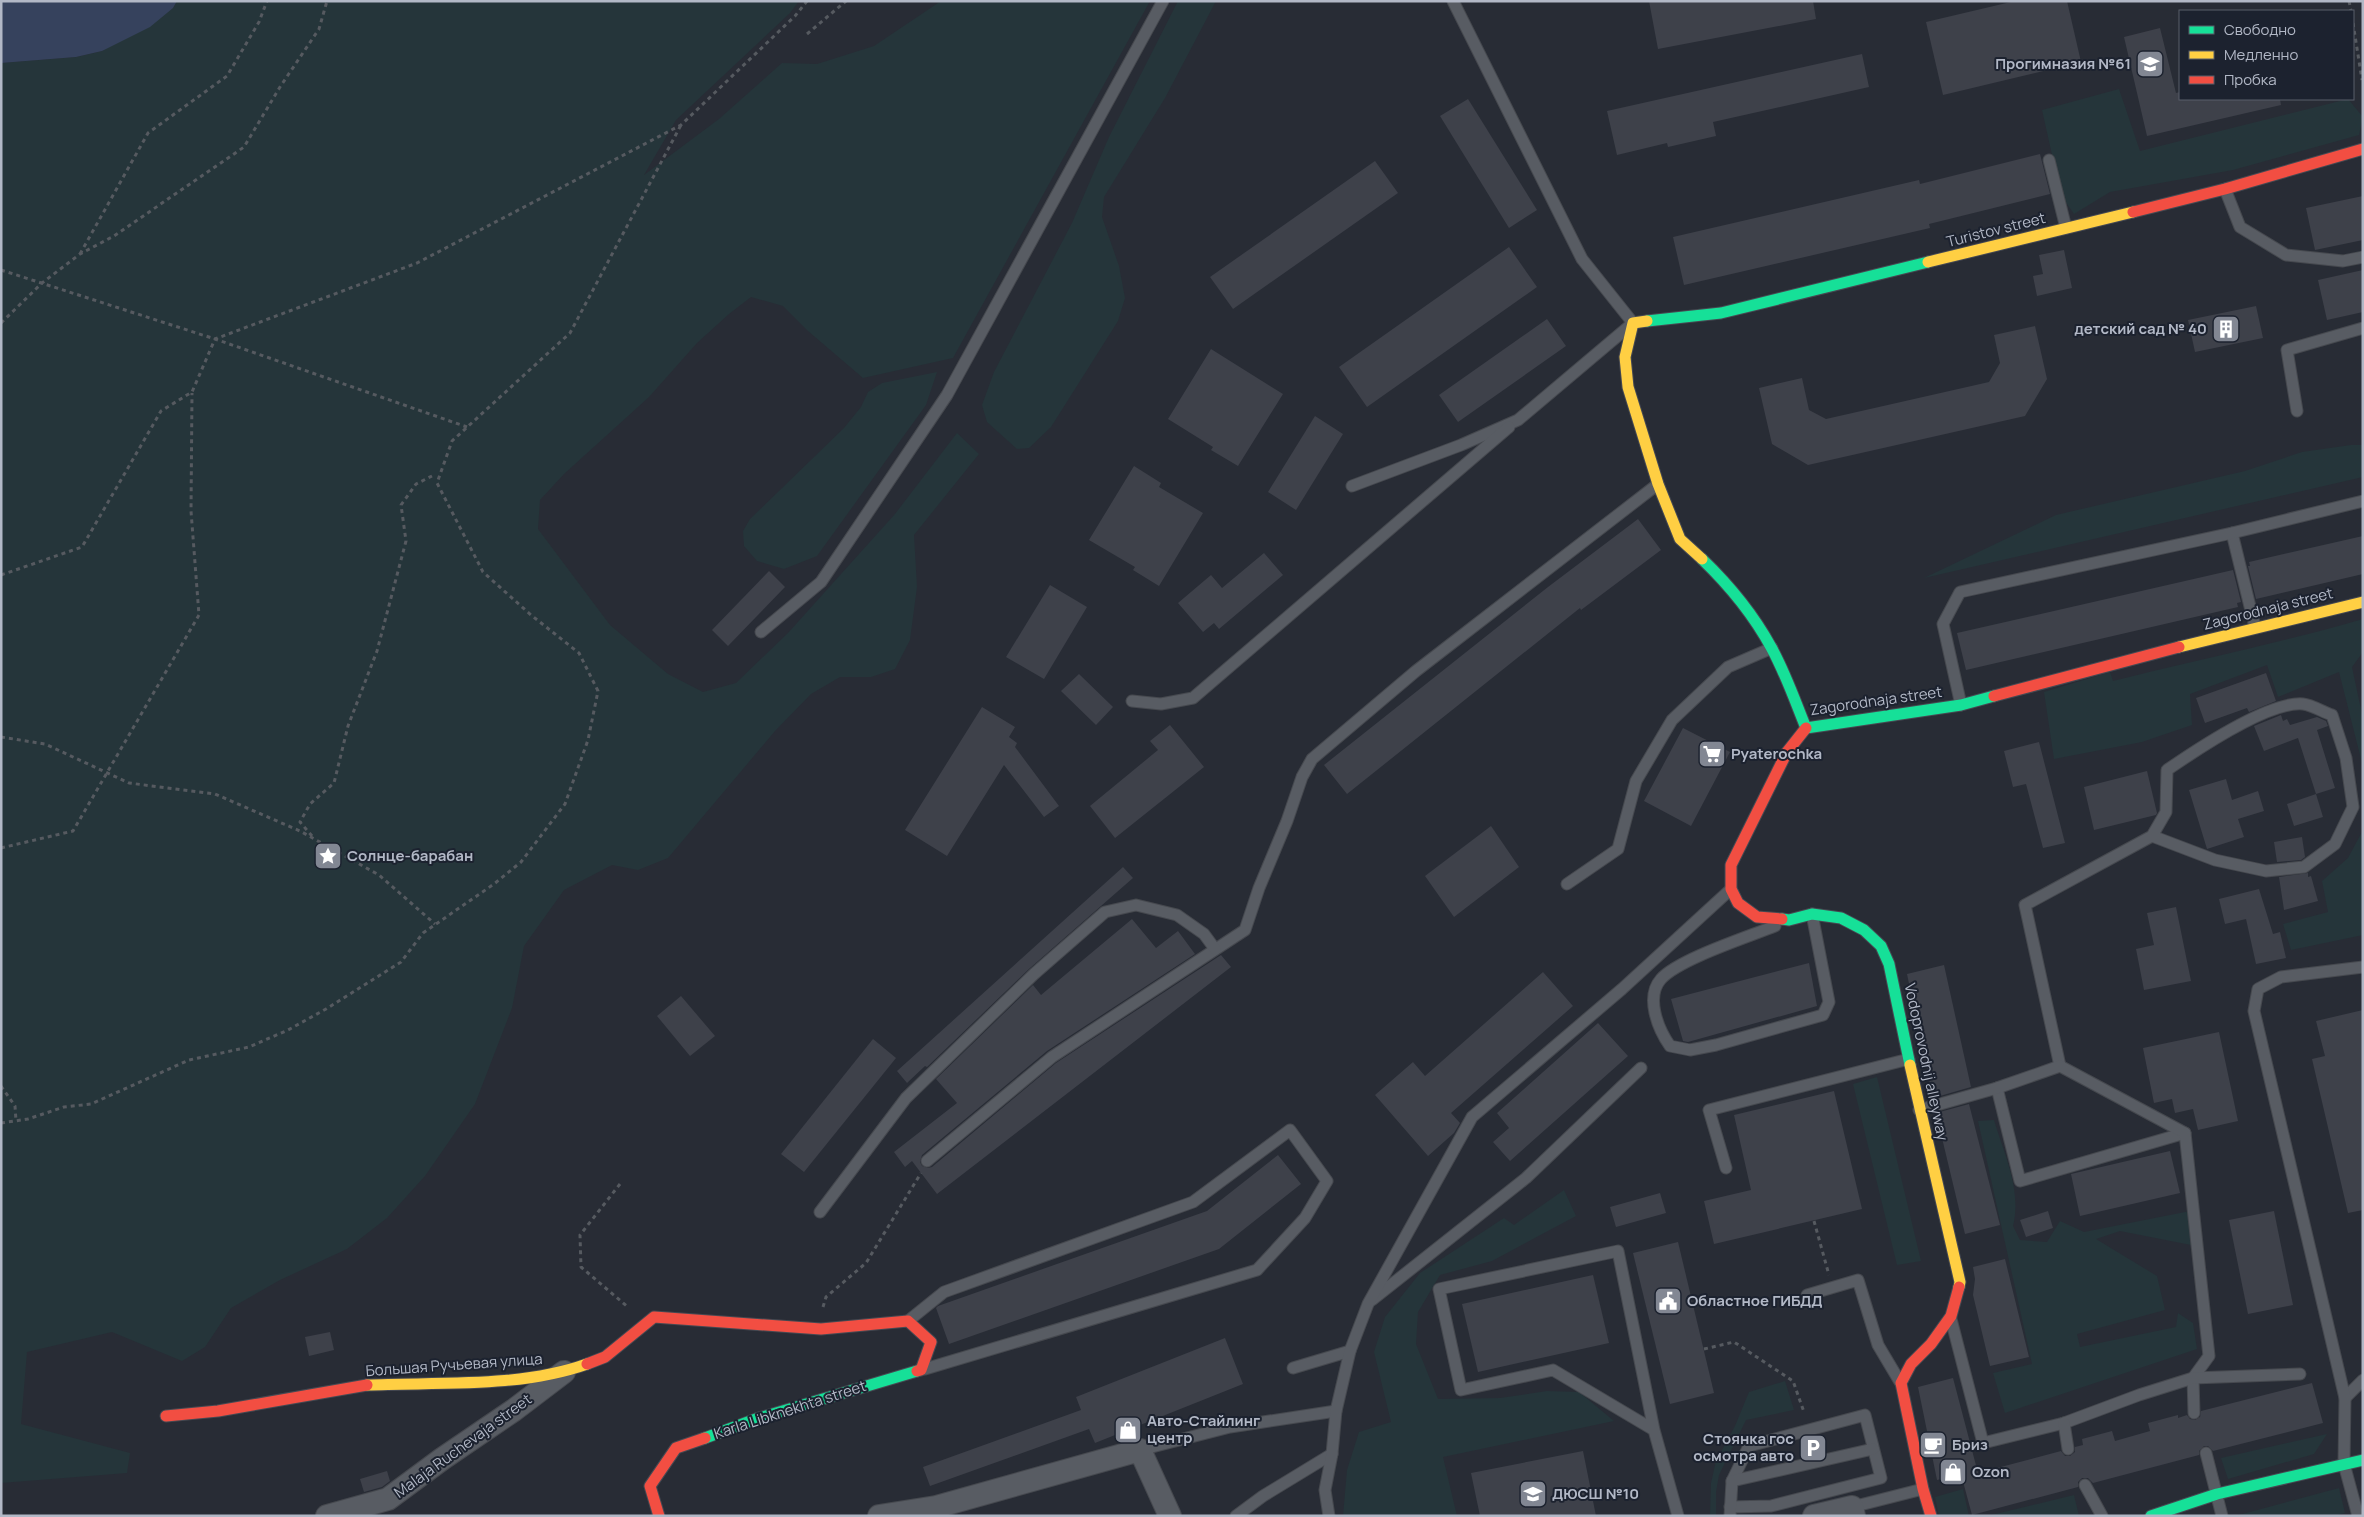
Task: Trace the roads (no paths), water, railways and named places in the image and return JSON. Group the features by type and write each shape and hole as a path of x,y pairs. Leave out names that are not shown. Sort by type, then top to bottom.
{"street":[{"name":"Turistov street","path":"1633,323 1721,313 2225,189 2363,149"},
{"name":"Zagorodnaja street","path":"1633,323 1625,357 1628,386 1658,484 1680,539 1720,576 1750,613 1772,648 1806,728 1961,704 2255,627 2363,602"},
{"path":"1731,889 1731,865 1756,811 1787,752 1806,728"},
{"name":"Vodoprovodnij alleyway","path":"1731,889 1738,902 1757,917 1789,920 1812,914 1841,918 1864,930 1881,946 1889,964 1919,1110 1960,1282 1951,1316 1931,1344 1912,1364 1901,1383"},
{"name":"Большая Ручьевая улица","path":"166,1416 218,1411 359,1386 506,1380 564,1372 605,1357 654,1316 821,1329 908,1321"},
{"path":"908,1321 931,1342 920,1370"},
{"name":"Karla Libknekhta street","path":"659,1516 650,1486 676,1448 756,1419 920,1370"},
{"name":"Malaja Ruchevaja street","path":"327,1516 388,1499 442,1459 514,1410 564,1372"},
{"path":"1901,1383 1923,1489 1931,1516"},
{"path":"880,1516 936,1511 1140,1450 1170,1516"},
{"path":"2151,1516 2217,1494 2363,1460"},
{"path":"1814,1516 1853,1512"}],"lane":[{"path":"761,632 821,582 947,395 1163,1"},
{"path":"1132,701 1161,704 1193,698 1633,323 1582,259 1453,1"},
{"path":"2049,160 2066,228"},
{"path":"2225,189 2240,227 2286,255 2343,261 2363,257"},
{"path":"2297,411 2287,350 2363,328"},
{"path":"1352,486 1461,445 1518,420"},
{"path":"927,1161 1052,1057 1245,930 1259,888 1287,821 1302,777 1312,759 1416,671 1658,484"},
{"path":"1961,704 1943,624 1960,592 2232,533 2363,501"},
{"path":"2232,533 2255,627"},
{"path":"1567,884 1618,849 1636,781 1672,720 1728,667 1772,648"},
{"path":"2060,1066 2025,905 2152,836 2166,812 2167,770 2202,746 2277,707 2304,704 2332,715 2346,758 2353,807 2335,844 2304,867 2266,871 2215,860 2152,836"},
{"path":"1329,1516 1325,1490 1332,1454 1336,1411 1350,1351 1368,1304 1472,1117 1622,989 1731,889"},
{"path":"820,1212 906,1098 1034,974 1105,912 1136,905 1177,915 1204,934 1215,949"},
{"path":"1789,920 1684,962 1660,979 1652,1002 1660,1032 1670,1046 1690,1050 1716,1045 1823,1015 1829,1002 1812,914"},
{"path":"2358,1516 2344,1464 2345,1398 2254,1011 2258,989 2281,977 2363,967"},
{"path":"1726,1168 1709,1110 1909,1059"},
{"path":"1919,1110 1997,1088 2060,1066 2185,1133"},
{"path":"1368,1304 1526,1178 1640,1068"},
{"path":"1997,1088 2020,1181 2185,1133"},
{"path":"908,1321 944,1292 1193,1202 1290,1130 1327,1181 1305,1218 1257,1270 920,1370"},
{"path":"2185,1133 2209,1356 2194,1378 2194,1413"},
{"path":"1654,1430 1554,1370 1461,1390 1439,1289 1618,1252 1654,1430 1678,1516"},
{"path":"1806,1295 1858,1280 1878,1345 1901,1383"},
{"path":"1951,1316 1983,1443 2064,1424 2139,1395 2194,1378 2300,1374"},
{"path":"1293,1368 1350,1351"},
{"path":"2345,1398 2363,1380"},
{"path":"1140,1450 1230,1427 1336,1411"},
{"path":"1865,1415 1873,1449 1881,1478 1771,1506 1730,1511 1732,1480 1749,1446 1865,1415"},
{"path":"2064,1424 2068,1449"},
{"path":"1732,1480 1873,1449"},
{"path":"2206,1453 2222,1516"},
{"path":"1236,1516 1263,1496 1332,1454"},
{"path":"2085,1485 2102,1516"},
{"path":"1853,1512 1923,1489"}],"water":[{"path":"1,1 177,1 173,8 150,27 102,51 76,57 1,63"}],"place":[{"name":"Прогимназия №61","path":"2150,64"},
{"name":"детский сад № 40","path":"2226,329"},
{"name":"Pyaterochka","path":"1712,754"},
{"name":"Солнце-барабан","path":"328,856"},
{"name":"Областное ГИБДД","path":"1668,1301"},
{"name":"Авто-Стайлинг центр","path":"1128,1430"},
{"name":"Бриз","path":"1933,1445"},
{"name":"Стоянка гос осмотра авто","path":"1813,1448"},
{"name":"Ozon","path":"1953,1472"},
{"name":"ДЮСШ №10","path":"1533,1494"}]}
